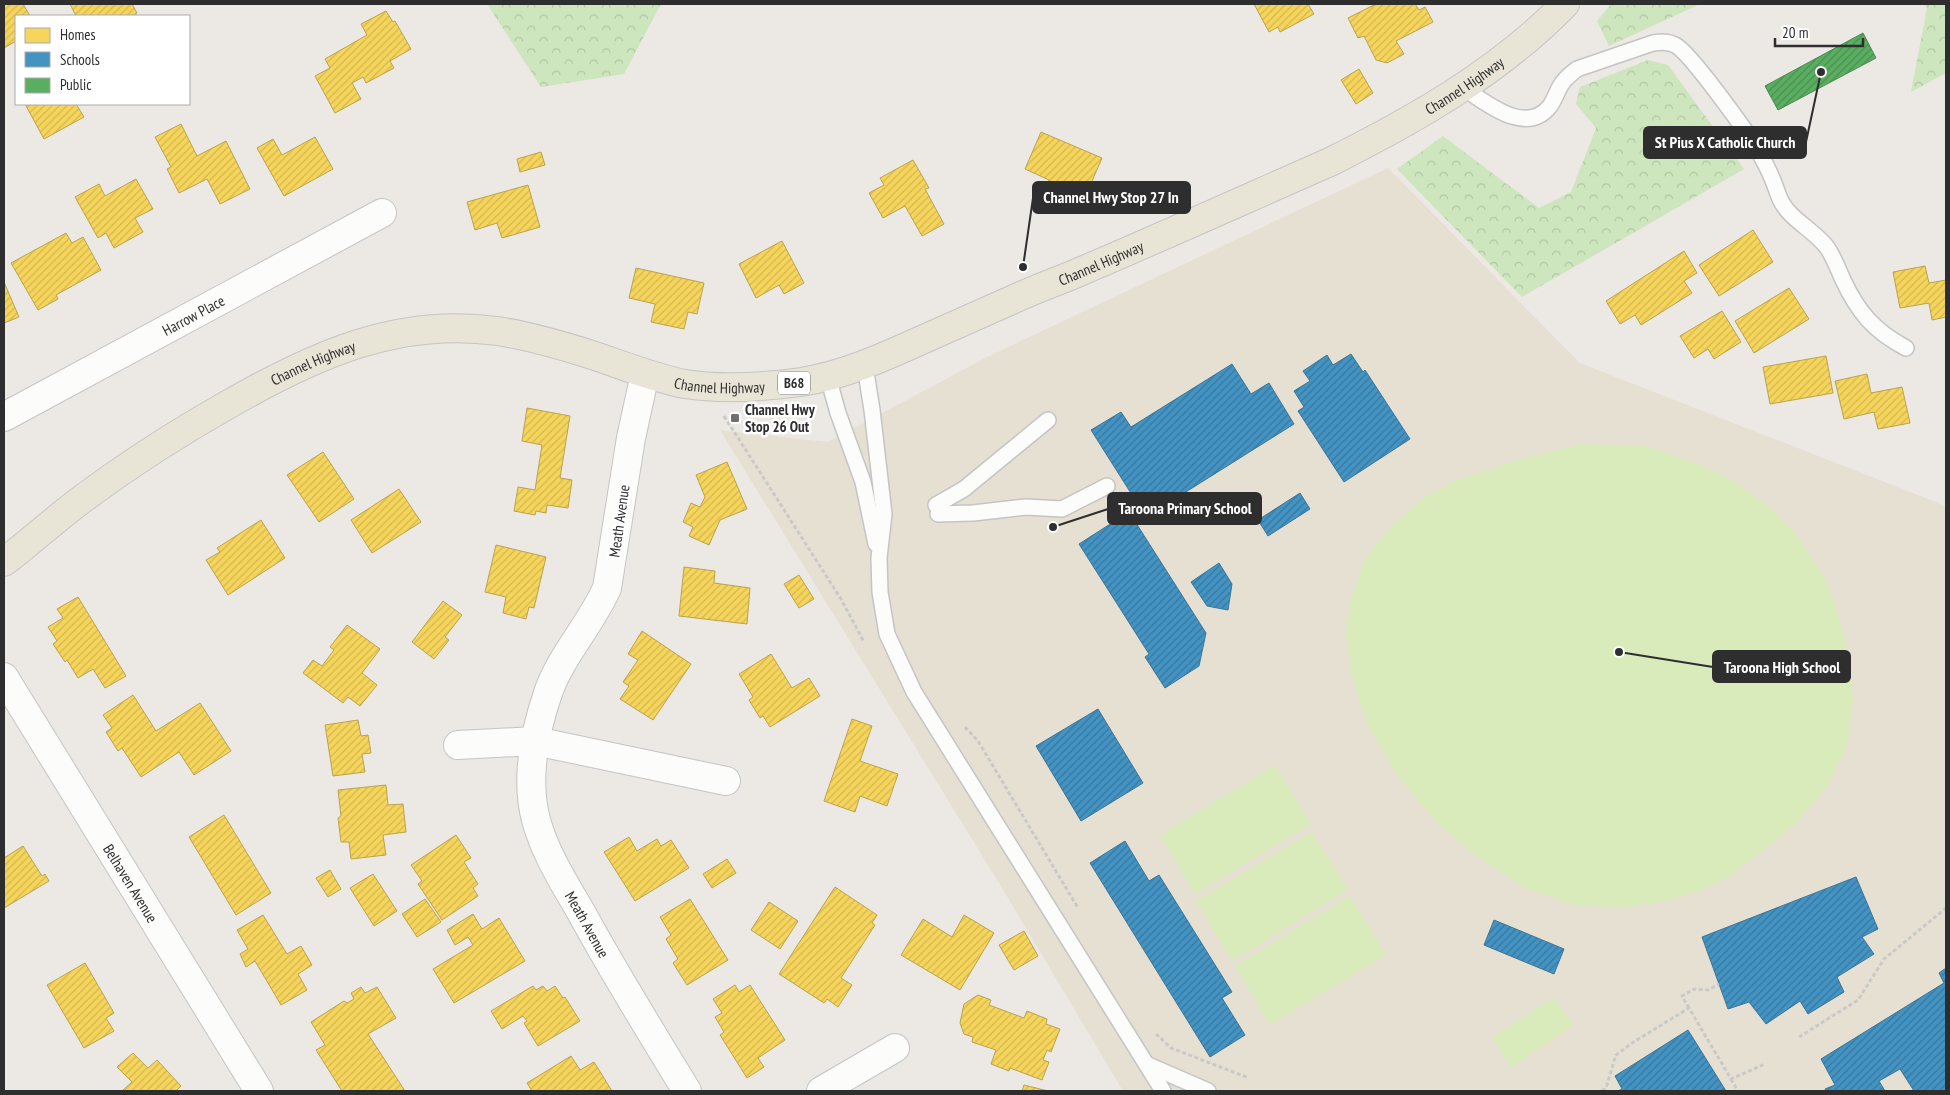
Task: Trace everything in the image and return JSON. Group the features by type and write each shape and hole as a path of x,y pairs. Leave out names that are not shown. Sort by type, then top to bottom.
{"main road":[{"name":"Channel Highway","path":"4,562 74,505 131,464 188,427 300,365 378,337 416,330 454,328 497,331 544,341 593,355 645,374 686,384 711,387 769,386 828,377 865,366 1035,289 1081,272 1330,162 1393,129 1462,87 1504,57 1565,4"}],"street":[{"name":"Harrow Place","path":"4,417 382,213"},
{"name":"Meath Avenue","path":"645,374 631,438 607,588 599,607 564,658 550,688 536,741 532,771 532,795 536,821 558,871 604,954 687,1091"},
{"name":"Belhaven Avenue","path":"4,677 259,1091"},
{"path":"458,745 536,741 726,781"},
{"path":"821,1091 895,1048"}],"lane":[{"path":"1462,87 1508,115 1532,118 1550,106 1560,86 1577,69 1653,43 1665,42 1676,45 1702,73 1758,150 1771,175 1781,201 1789,214 1811,230 1827,248 1851,297 1869,323 1888,338 1906,348"},
{"path":"865,366 884,514 879,558 880,592 887,634 914,692 1163,1091"},
{"path":"828,377 838,413 863,482 879,558"},
{"path":"1048,420 937,509 973,513 1026,507 1062,509 1107,486"},
{"path":"1148,1065 1208,1091"}],"path":[{"path":"1799,1037 1858,1000 1884,959 1946,908"},
{"path":"1719,984 1708,990 1694,989 1682,996 1738,1091"},
{"path":"1602,1091 1606,1088 1616,1055 1689,1008"},
{"path":"1731,1079 1765,1064"}],"shaded area":[{"path":"1388,168 1580,363 1946,506 1946,1091 1123,1091 1002,888 720,430 828,442 987,357"}],"green space":[{"path":"487,4 661,4 624,74 541,87"},
{"path":"1611,4 1700,4 1609,46 1597,21"},
{"path":"1924,4 1946,4 1946,73 1911,92 1927,8"},
{"path":"1648,60 1668,65 1744,169 1522,297 1397,169 1443,136 1539,208 1571,192 1596,128 1576,104 1580,87"},
{"path":"1582,444 1647,446 1698,464 1733,480 1767,505 1797,535 1824,576 1835,604 1846,643 1853,698 1847,746 1828,785 1796,824 1732,875 1696,893 1664,901 1626,907 1578,906 1527,889 1479,858 1436,822 1397,775 1367,725 1351,673 1346,634 1352,597 1364,561 1390,527 1425,497 1454,481 1515,461"},
{"path":"1275,765 1311,824 1195,894 1160,835"},
{"path":"1312,832 1348,890 1232,961 1196,901"},
{"path":"1350,896 1386,955 1270,1025 1235,966"},
{"path":"1554,998 1573,1025 1511,1068 1492,1037"}],"building: Homes":[{"path":"4,4 23,4 29,15 15,15 15,42 4,48"},
{"path":"70,4 132,4 137,13 133,15 76,15"},
{"path":"1254,4 1308,4 1314,14 1280,32 1278,27 1269,32"},
{"path":"1376,4 1415,4 1419,10 1425,7 1433,22 1396,41 1404,54 1387,63 1376,60 1364,36 1358,38 1348,18"},
{"path":"386,11 393,22 395,21 411,49 390,61 394,68 366,83 363,77 352,83 361,99 335,113 315,76 330,68 325,59 367,35 361,24"},
{"path":"1359,69 1373,93 1356,104 1341,80"},
{"path":"26,105 77,105 84,117 44,139"},
{"path":"181,124 197,156 226,141 250,189 220,204 207,179 179,193 167,169 171,167 155,137"},
{"path":"1041,132 1102,158 1086,195 1071,188 1068,194 1047,185 1049,180 1025,169"},
{"path":"315,137 333,169 284,196 257,148 273,139 282,155"},
{"path":"541,152 545,165 520,172 517,159"},
{"path":"913,160 929,188 925,189 944,224 922,236 905,206 883,218 869,193 884,185 880,178"},
{"path":"136,179 153,209 135,218 143,232 114,248 106,233 98,238 75,197 99,184 105,196"},
{"path":"528,185 540,227 502,238 497,223 475,230 467,202"},
{"path":"1753,230 1773,262 1719,296 1699,265"},
{"path":"66,233 72,243 83,237 101,270 56,295 58,299 38,310 11,263"},
{"path":"782,241 804,283 784,294 779,285 756,298 739,264"},
{"path":"1684,251 1697,273 1684,281 1692,293 1641,325 1635,315 1620,324 1606,301"},
{"path":"1925,266 1929,283 1946,280 1946,317 1932,320 1929,303 1900,308 1893,272"},
{"path":"636,268 704,283 697,314 688,312 684,329 651,322 655,304 629,298"},
{"path":"4,282 19,317 4,323"},
{"path":"1789,288 1809,319 1754,353 1735,321"},
{"path":"1722,311 1741,342 1714,359 1708,349 1694,358 1680,336"},
{"path":"1826,356 1833,393 1770,404 1763,367"},
{"path":"1867,374 1871,393 1902,387 1910,423 1878,429 1874,412 1844,419 1835,381"},
{"path":"527,408 570,416 560,478 572,480 568,508 547,505 546,513 536,511 535,515 514,511 518,487 535,490 542,445 522,441"},
{"path":"323,452 354,499 319,522 287,475"},
{"path":"727,462 747,509 720,520 709,545 689,536 693,527 683,522 691,503 700,507 705,497 696,475"},
{"path":"399,489 421,522 372,553 351,520"},
{"path":"261,520 285,558 228,595 206,560 220,552 217,548"},
{"path":"496,545 546,557 534,608 529,607 526,619 503,613 506,597 485,592"},
{"path":"684,567 715,571 714,583 750,588 747,624 679,616"},
{"path":"799,575 814,599 799,608 784,584"},
{"path":"78,597 126,676 105,688 93,669 78,678 67,660 65,662 53,644 57,641 48,627 63,618 57,609"},
{"path":"443,601 462,615 445,637 449,640 434,659 412,642"},
{"path":"347,625 380,649 362,673 377,685 360,706 348,697 343,703 303,673 313,660 322,666 334,650 330,647"},
{"path":"642,631 691,664 653,720 620,699 629,686 623,682 638,660 628,654"},
{"path":"771,654 792,688 809,678 820,696 770,727 763,716 760,718 749,700 753,697 739,674"},
{"path":"133,695 156,731 200,703 231,751 194,775 179,752 141,777 122,748 118,751 106,732 112,728 103,715"},
{"path":"852,719 872,726 860,761 898,774 887,806 860,796 855,812 824,801"},
{"path":"358,720 361,736 368,735 371,753 362,754 365,772 333,776 325,725"},
{"path":"386,785 388,805 403,804 406,832 383,835 386,855 351,859 349,842 341,842 338,818 341,816 338,790"},
{"path":"224,815 271,893 236,915 189,837"},
{"path":"456,835 471,858 464,862 478,884 473,888 478,896 442,920 418,884 422,881 411,865"},
{"path":"629,837 637,851 657,839 661,846 671,840 689,868 635,901 604,852"},
{"path":"23,846 42,876 45,874 49,881 4,908 4,858"},
{"path":"727,859 736,873 712,888 703,874"},
{"path":"330,870 341,889 328,897 316,878"},
{"path":"373,874 397,911 374,926 350,888"},
{"path":"835,887 877,915 872,923 875,925 841,978 852,985 838,1007 827,999 824,1003 779,974"},
{"path":"425,899 441,922 417,937 402,914"},
{"path":"690,899 728,960 687,985 673,963 678,959 666,939 671,935 660,917"},
{"path":"769,902 798,921 780,949 751,930"},
{"path":"473,914 482,929 499,918 525,961 454,1003 433,969 473,945 468,937 455,945 447,930"},
{"path":"263,915 287,954 301,946 312,965 298,974 307,990 281,1005 255,961 246,967 240,954 248,949 237,930"},
{"path":"964,915 994,933 960,990 901,955 923,919 952,937"},
{"path":"1024,931 1038,956 1014,970 999,945"},
{"path":"85,963 114,1013 106,1018 114,1031 84,1048 47,985"},
{"path":"735,985 739,992 750,985 785,1040 758,1058 764,1067 747,1078 720,1035 724,1032 715,1017 722,1013 713,999"},
{"path":"533,986 536,990 543,986 547,991 555,986 563,998 565,997 580,1021 538,1046 524,1023 527,1021 523,1016 502,1029 491,1011"},
{"path":"361,987 365,993 377,987 396,1018 368,1034 405,1091 342,1091 316,1050 325,1045 311,1022 344,1001 347,1003 354,999 351,993"},
{"path":"978,995 991,1000 989,1005 1024,1018 1027,1011 1047,1019 1046,1024 1060,1029 1051,1052 1047,1050 1043,1060 1049,1062 1042,1080 1010,1068 1009,1071 991,1064 996,1050 972,1042 973,1037 964,1034 960,1023 964,1004"},
{"path":"133,1053 148,1068 157,1060 181,1086 176,1091 122,1091 132,1082 117,1067"},
{"path":"571,1056 580,1070 594,1062 612,1091 532,1091 527,1083"},
{"path":"1024,1085 1048,1091 1022,1091"}],"building: Schools":[{"path":"1351,354 1363,372 1365,370 1410,439 1344,482 1298,411 1304,407 1294,391 1310,381 1303,371 1327,355 1333,365"},
{"path":"1232,364 1251,394 1269,383 1294,424 1146,517 1091,430 1121,412 1131,427"},
{"path":"1300,493 1310,509 1268,536 1258,520"},
{"path":"1129,512 1206,633 1199,666 1165,688 1145,657 1149,654 1079,544"},
{"path":"1219,563 1232,584 1228,610 1207,606 1191,582"},
{"path":"1098,709 1143,783 1081,821 1036,746"},
{"path":"1125,841 1149,881 1159,875 1232,992 1222,998 1245,1035 1210,1057 1090,863"},
{"path":"1856,877 1878,929 1862,937 1874,954 1837,977 1844,992 1808,1014 1800,1001 1766,1024 1749,1002 1728,1009 1702,937"},
{"path":"1494,920 1564,949 1554,974 1484,945"},
{"path":"1946,968 1946,1091 1914,1091 1900,1069 1879,1081 1885,1091 1826,1091 1825,1089 1835,1085 1821,1059 1944,983 1939,973"},
{"path":"1688,1030 1726,1091 1618,1091 1622,1089 1615,1076"}],"building: Public":[{"path":"1863,33 1876,58 1778,110 1765,86"}],"place":[{"name":"St Pius X Catholic Church","path":"1821,72"},
{"name":"Channel Hwy Stop 27 In","path":"1023,267"},
{"name":"Channel Hwy Stop 26 Out","path":"735,418"},
{"name":"Taroona Primary School","path":"1053,527"},
{"name":"Taroona High School","path":"1619,652"}]}
